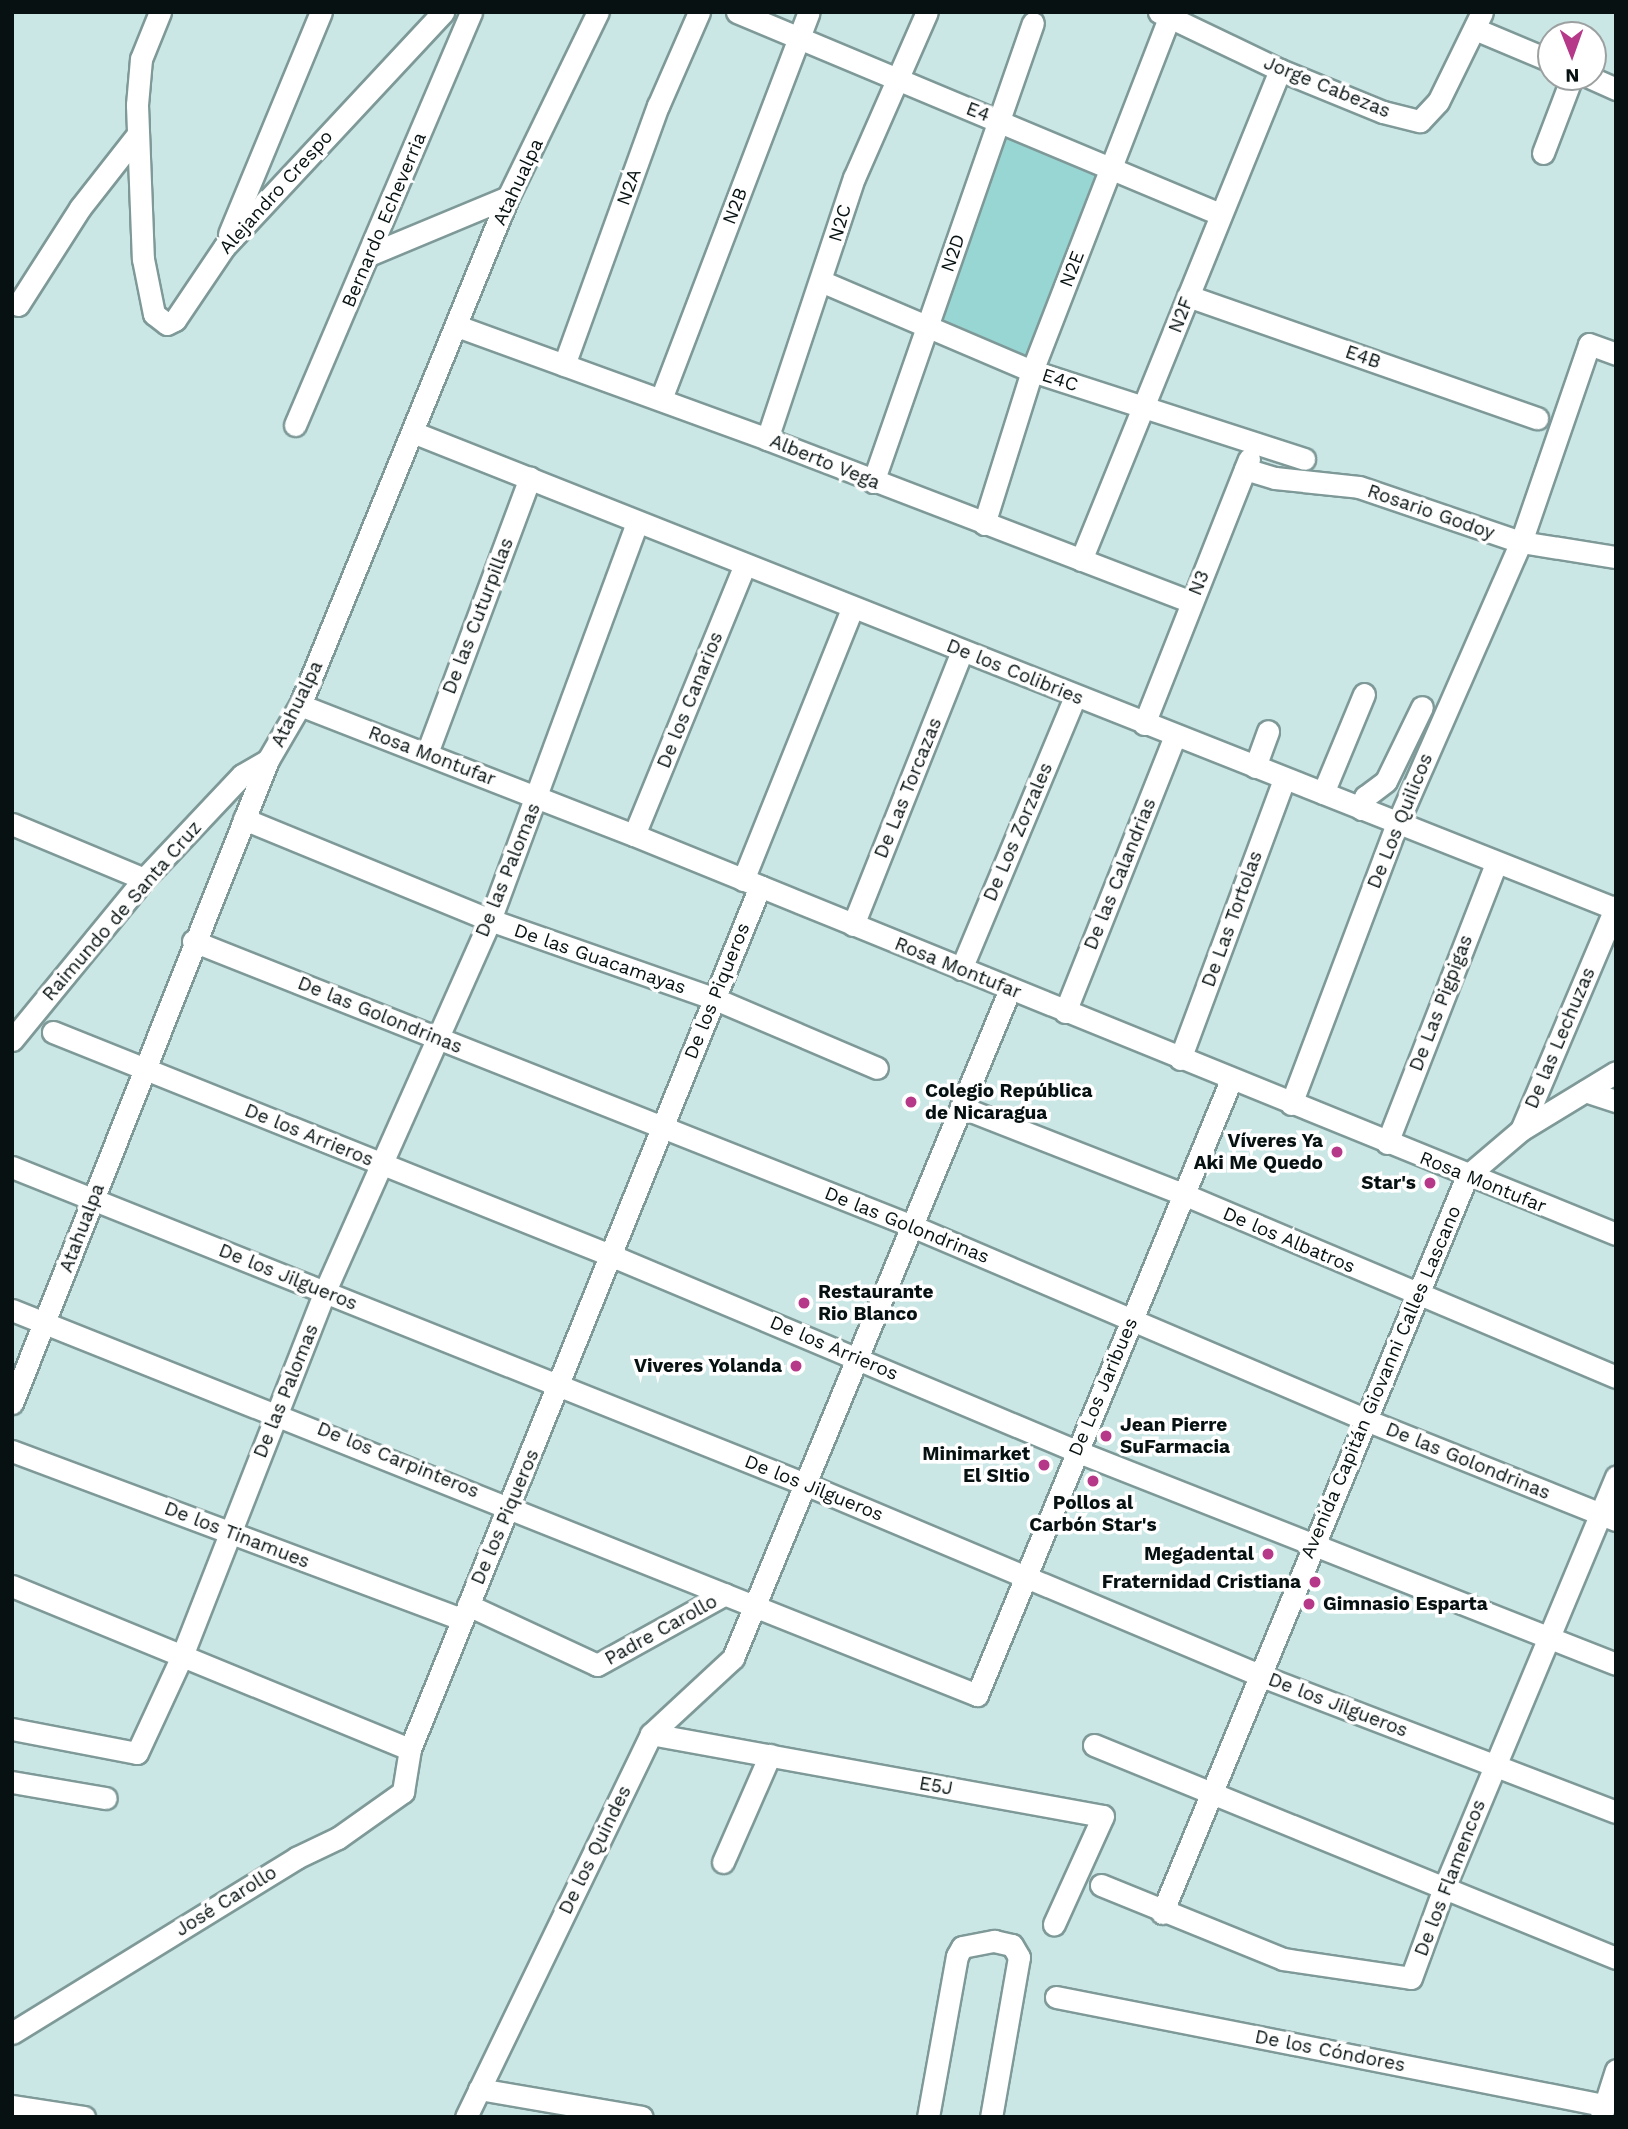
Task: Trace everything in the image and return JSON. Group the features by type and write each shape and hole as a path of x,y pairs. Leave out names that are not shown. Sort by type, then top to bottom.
{"street":[{"name":"Alejandro Crespo","path":"160,12 136,81 143,259 157,320 167,324 175,320 225,246 443,12"},
{"path":"225,246 321,12"},
{"name":"Bernardo Echeverria","path":"295,425 371,254 471,12"},
{"name":"Atahualpa","path":"12,1403 47,1322 193,941 268,760 300,705 415,433 508,197 598,12"},
{"name":"N2A","path":"564,365 658,106 699,12"},
{"name":"E4","path":"737,12 799,36 898,82 1112,165 1220,214"},
{"name":"N2B","path":"661,399 809,12"},
{"name":"N2C","path":"767,439 823,282 851,187 927,12"},
{"name":"Jorge Cabezas","path":"1164,15 1280,70 1382,112 1420,121 1438,102 1478,21"},
{"name":"N2E","path":"984,524 1032,371 1112,165 1164,15"},
{"path":"1478,21 1537,53"},
{"name":"N2D","path":"873,482 1033,23"},
{"name":"N2F","path":"1081,560 1145,408 1220,214 1280,70"},
{"path":"1543,153 1567,91"},
{"path":"18,304 80,208 138,134"},
{"path":"371,254 508,197"},
{"name":"E4C","path":"823,282 929,323 1032,371 1304,459"},
{"name":"E4B","path":"1188,296 1537,418"},
{"name":"Alberto Vega","path":"457,326 661,399 1191,602"},
{"name":"De Los Quilicos","path":"1291,1104 1397,824 1521,542 1589,344 1616,354"},
{"name":"De los Colibries","path":"415,433 1397,824 1615,908"},
{"name":"N3","path":"1144,723 1255,444"},
{"name":"Rosario Godoy","path":"1245,469 1275,478 1359,487 1521,542 1616,557"},
{"name":"De las Cuturpillas","path":"426,753 530,478"},
{"name":"De las Palomas","path":"12,1729 137,1753 181,1656 325,1291 490,920 637,522"},
{"name":"De los Canarios","path":"634,835 745,565"},
{"name":"De los Piqueros","path":"410,1749 713,998 751,883 853,607"},
{"name":"De Las Torcazas","path":"853,925 962,651"},
{"path":"1323,793 1364,694"},
{"name":"De Los Zorzales","path":"961,969 1075,696"},
{"name":"Rosa Montufar","path":"300,705 634,835 1467,1176 1616,1234"},
{"path":"1361,809 1365,797 1386,781 1422,707"},
{"path":"1255,767 1268,731"},
{"name":"De las Calandrias","path":"1065,1012 1175,736"},
{"name":"Raimundo de Santa Cruz","path":"12,1040 144,879 242,775 268,760"},
{"name":"De Las Tortolas","path":"1180,1059 1284,779"},
{"name":"De las Guacamayas","path":"244,819 490,920 713,998 877,1068"},
{"path":"12,824 144,879"},
{"name":"De Las Pigpigas","path":"1387,1143 1496,863"},
{"name":"De las Lechuzas","path":"1521,1130 1615,908"},
{"name":"De las Golondrinas","path":"193,941 912,1226 1366,1420 1608,1517"},
{"name":"De los Quindes","path":"466,2117 652,1734 733,1658 1010,989"},
{"name":"De los Arrieros","path":"53,1032 610,1255 858,1357 1076,1451 1616,1664"},
{"name":"Avenida Capitán Giovanni Calles Lascano","path":"1161,1913 1467,1176 1521,1130 1616,1072"},
{"name":"De Los Jaribues","path":"977,1695 1231,1080"},
{"path":"1585,1091 1616,1101"},
{"name":"De los Albatros","path":"961,1107 1183,1194 1616,1377"},
{"name":"De los Jilgueros","path":"12,1167 805,1484 1259,1675 1616,1812"},
{"name":"De los Carpinteros","path":"12,1310 509,1504 977,1695"},
{"name":"De los Tinamues","path":"12,1451 230,1532 465,1612 597,1665"},
{"name":"De los Flamencos","path":"1101,1885 1161,1913 1283,1959 1411,1978 1444,1888 1549,1637 1608,1517 1616,1476"},
{"path":"12,1586 410,1749"},
{"name":"Padre Carollo","path":"597,1665 725,1594"},
{"name":"E5J","path":"652,1734 1103,1816 1054,1924"},
{"path":"1094,1745 1616,1958"},
{"name":"José Carollo","path":"12,2033 392,1801 403,1791 410,1749"},
{"path":"723,1862 770,1755"},
{"path":"12,1782 106,1798"},
{"path":"928,2117 957,1956 962,1947 994,1941 1012,1945 1019,1957 991,2117"},
{"name":"De los Cóndores","path":"1056,1997 1609,2094"},
{"path":"479,2089 642,2117"},
{"path":"12,2106 84,2117"}],"shaded area":[{"path":"1000,127 1099,165 1024,360 925,322"}],"place":[{"name":"Colegio República de Nicaragua","path":"911,1102"},
{"name":"Víveres Ya Aki Me Quedo","path":"1337,1152"},
{"name":"Star's","path":"1430,1183"},
{"name":"Restaurante Rio Blanco","path":"804,1303"},
{"name":"Viveres Yolanda","path":"796,1366"},
{"name":"Jean Pierre SuFarmacia","path":"1106,1436"},
{"name":"Minimarket El SItio","path":"1044,1465"},
{"name":"Pollos al Carbón Star's","path":"1093,1481"},
{"name":"Megadental","path":"1268,1554"},
{"name":"Fraternidad Cristiana","path":"1315,1582"},
{"name":"Gimnasio Esparta","path":"1309,1604"}]}
